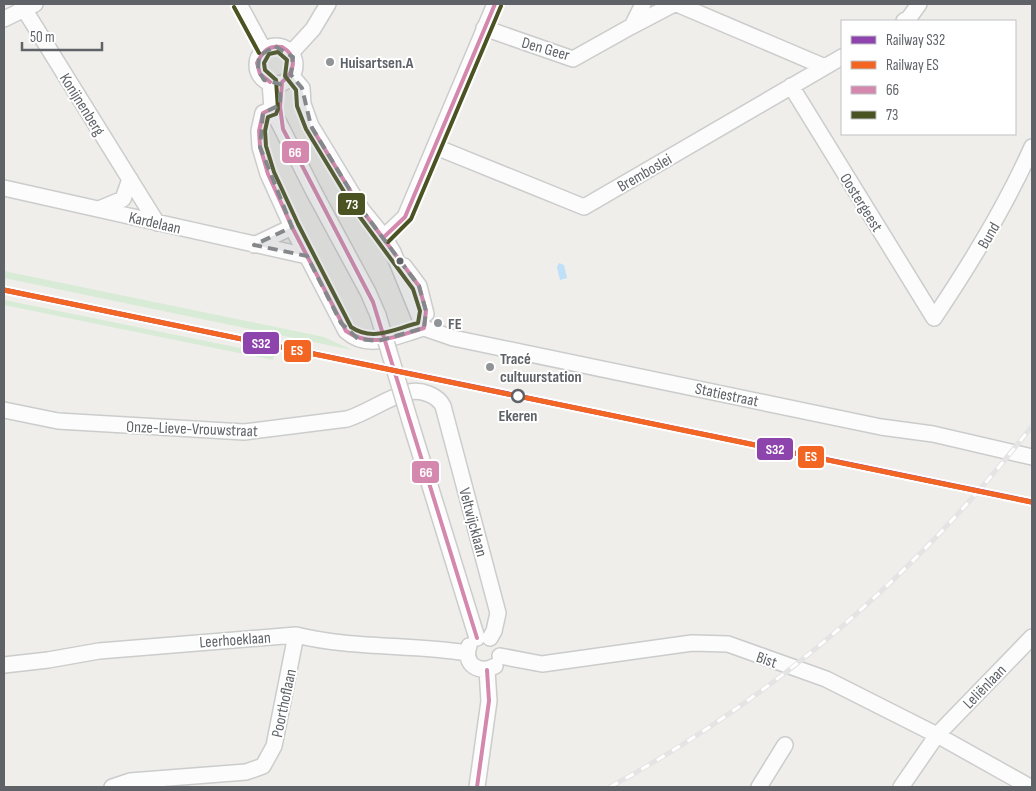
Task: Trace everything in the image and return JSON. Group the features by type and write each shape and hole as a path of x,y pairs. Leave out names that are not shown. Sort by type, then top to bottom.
{"street":[{"path":"240,4 264,50 279,46 290,53 313,29 328,4"},
{"path":"384,237 405,217 495,4"},
{"path":"632,26 643,4"},
{"path":"675,4 825,67"},
{"name":"Den Geer","path":"484,28 573,59 675,4"},
{"path":"906,20 919,4"},
{"path":"4,20 27,5"},
{"name":"Konijnenberg","path":"27,5 157,223"},
{"name":"Veltwijcklaan","path":"264,50 259,56 258,70 262,77 281,80 302,88 303,104 311,126 362,210 419,286 426,311 424,328"},
{"name":"Veltwijcklaan","path":"290,53 294,61 281,80 272,109 368,292 378,315 410,420 484,638"},
{"name":"Bremboslei","path":"436,147 584,207 841,58"},
{"name":"Veltwijcklaan","path":"281,80 280,107 283,129"},
{"name":"Oostergeest","path":"791,86 934,318"},
{"path":"272,109 263,113 259,131 260,147 268,174 292,227 341,323 348,332 358,339 378,342 424,328"},
{"name":"Bund","path":"934,318 976,255 1010,196 1032,148"},
{"path":"100,209 123,199 130,179"},
{"name":"Kardelaan","path":"4,188 307,256"},
{"path":"254,245 292,227"},
{"name":"Statiestraat","path":"424,328 453,338 881,427 933,434 1032,457"},
{"name":"Onze-Lieve-Vrouwstraat","path":"4,410 58,420 244,432 347,418 410,392 435,396"},
{"name":"Veltwijcklaan","path":"435,396 440,398 443,406 498,612 494,632 470,644 467,653"},
{"name":"Leerhoeklaan","path":"4,664 48,660 99,651 296,635 316,640 386,648 467,653"},
{"name":"Poorthoflaan","path":"112,787 130,781 246,772 263,766 274,746 296,635"},
{"name":"Leliënlaan","path":"901,787 937,735 1032,637"},
{"path":"467,653 470,663 477,669 488,670 496,665 500,656 498,645 484,638"},
{"name":"Bist","path":"500,656 542,664 692,643 728,644 826,679 937,735 1030,787"},
{"path":"477,787 489,701 488,670"},
{"path":"759,787 785,745"}],"highlighted area":[{"path":"275,46 293,57 291,75 302,88 311,126 362,210 419,286 426,311 424,328 378,341 358,339 341,323 307,256 254,245 292,227 260,147 263,113 280,105 280,84 264,80 258,70 259,56"}],"green space":[{"path":"4,271 324,337 352,350 4,278"},
{"path":"4,300 275,355 273,360 4,305"}],"water":[{"path":"559,263 564,265 567,278 560,280 557,267"}],"railway":[{"path":"610,787 671,752 729,713 786,672 840,628 891,582 941,532 988,480 1032,426"}],"rail line":[{"name":"S32","path":"4,290 1032,502"},
{"name":"ES","path":"4,290 1031,502"}],"transit line":[{"name":"66","path":"384,237 405,217 495,4"},
{"name":"73","path":"388,242 411,219 501,6"},
{"name":"73","path":"234,7 259,53"},
{"name":"66","path":"270,82 260,74 257,63 266,50 273,47 282,47 291,55 293,64 290,74 282,82 280,107 283,129 373,302 477,638"},
{"name":"73","path":"278,52 287,60 285,76 296,90 297,106 306,129 357,213 413,289 420,311 418,323 376,334 367,334 351,327 298,224 274,172 266,146 265,131 268,117 276,114 278,109 276,80 265,70 264,63 269,54 278,52"},
{"name":"66","path":"267,111 263,113 259,131 260,147 268,174 292,227 346,331 365,339 375,340 394,337 424,328 426,311 419,286 362,210 312,128"},
{"name":"66","path":"477,787 489,701 487,670"}],"place":[{"name":"Huisartsen.A","path":"330,62"},
{"name":"FE","path":"438,323"},
{"name":"Tracé cultuurstation","path":"490,367"},
{"name":"Ekeren","path":"518,396"}]}
